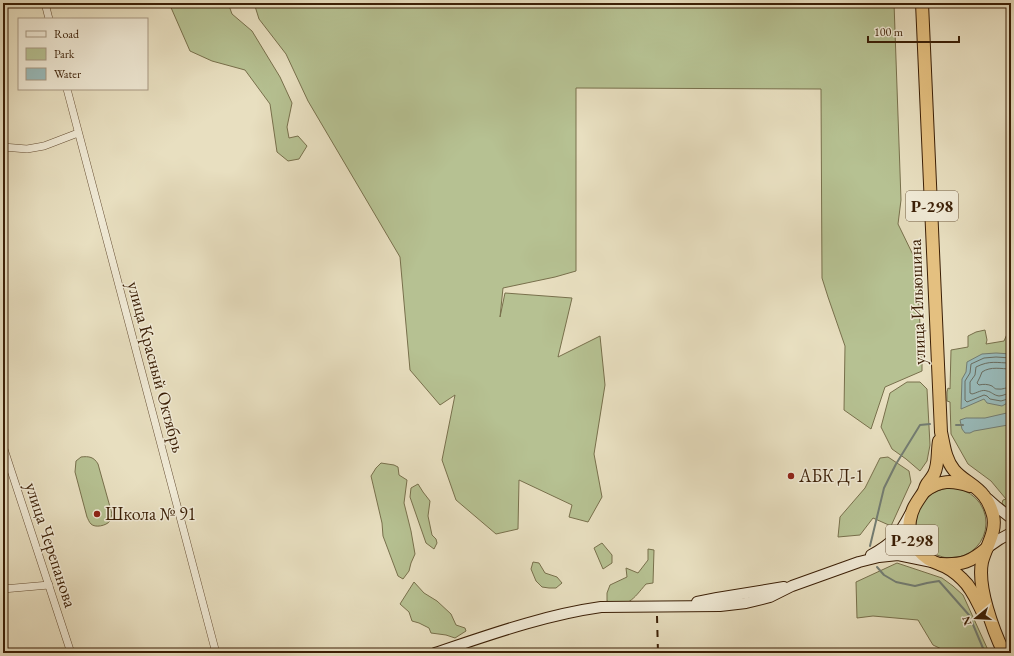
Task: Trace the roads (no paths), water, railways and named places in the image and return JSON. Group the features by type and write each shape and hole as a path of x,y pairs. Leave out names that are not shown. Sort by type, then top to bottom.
{"highway":[{"name":"улица Ильюшина","path":"922,3 941,432"},
{"name":"Р-298","path":"941,432 934,474 912,509 909,526 912,541 923,555 950,569 968,585 995,632"},
{"name":"Р-298","path":"941,432 946,455 951,466 959,475 980,492 990,507 994,521 994,528 982,562 981,580 995,632 1004,653"},
{"name":"Р-298","path":"924,492 932,486 948,482 960,483 980,492"},
{"name":"Р-298","path":"936,563 953,564 967,561 980,554 987,548"}],"main road":[{"path":"980,492 1011,518"},
{"path":"859,562 891,543 900,532 912,509"},
{"path":"987,548 1000,538 1011,533"},
{"path":"435,653 509,628 585,609 601,607 683,606 717,598 792,586 859,562 892,555 936,563"}],"street":[{"path":"45,3 49,18"},
{"name":"улица Красный Октябрь","path":"67,90 216,653"},
{"path":"3,147 27,149 44,146 78,133"},
{"name":"улица Черепанова","path":"3,446 71,653"},
{"path":"3,589 49,585"}],"water":[{"path":"982,354 1011,354 1011,401 1002,406 987,403 984,399 961,409 962,379 966,372 967,362"},
{"path":"1011,412 1011,423 1008,425 970,433 965,433 962,429 960,420 966,418 985,418"}],"waterway":[{"path":"870,546 884,488 896,464 920,425 930,424"},
{"path":"956,425 963,425"},
{"path":"877,567 884,575 896,582 915,586 939,581 969,615 985,653"}],"railway":[{"path":"657,616 658,653"}],"place":[{"name":"АБК Д-1","path":"791,476"},
{"name":"Школа № 91","path":"97,514"}]}
